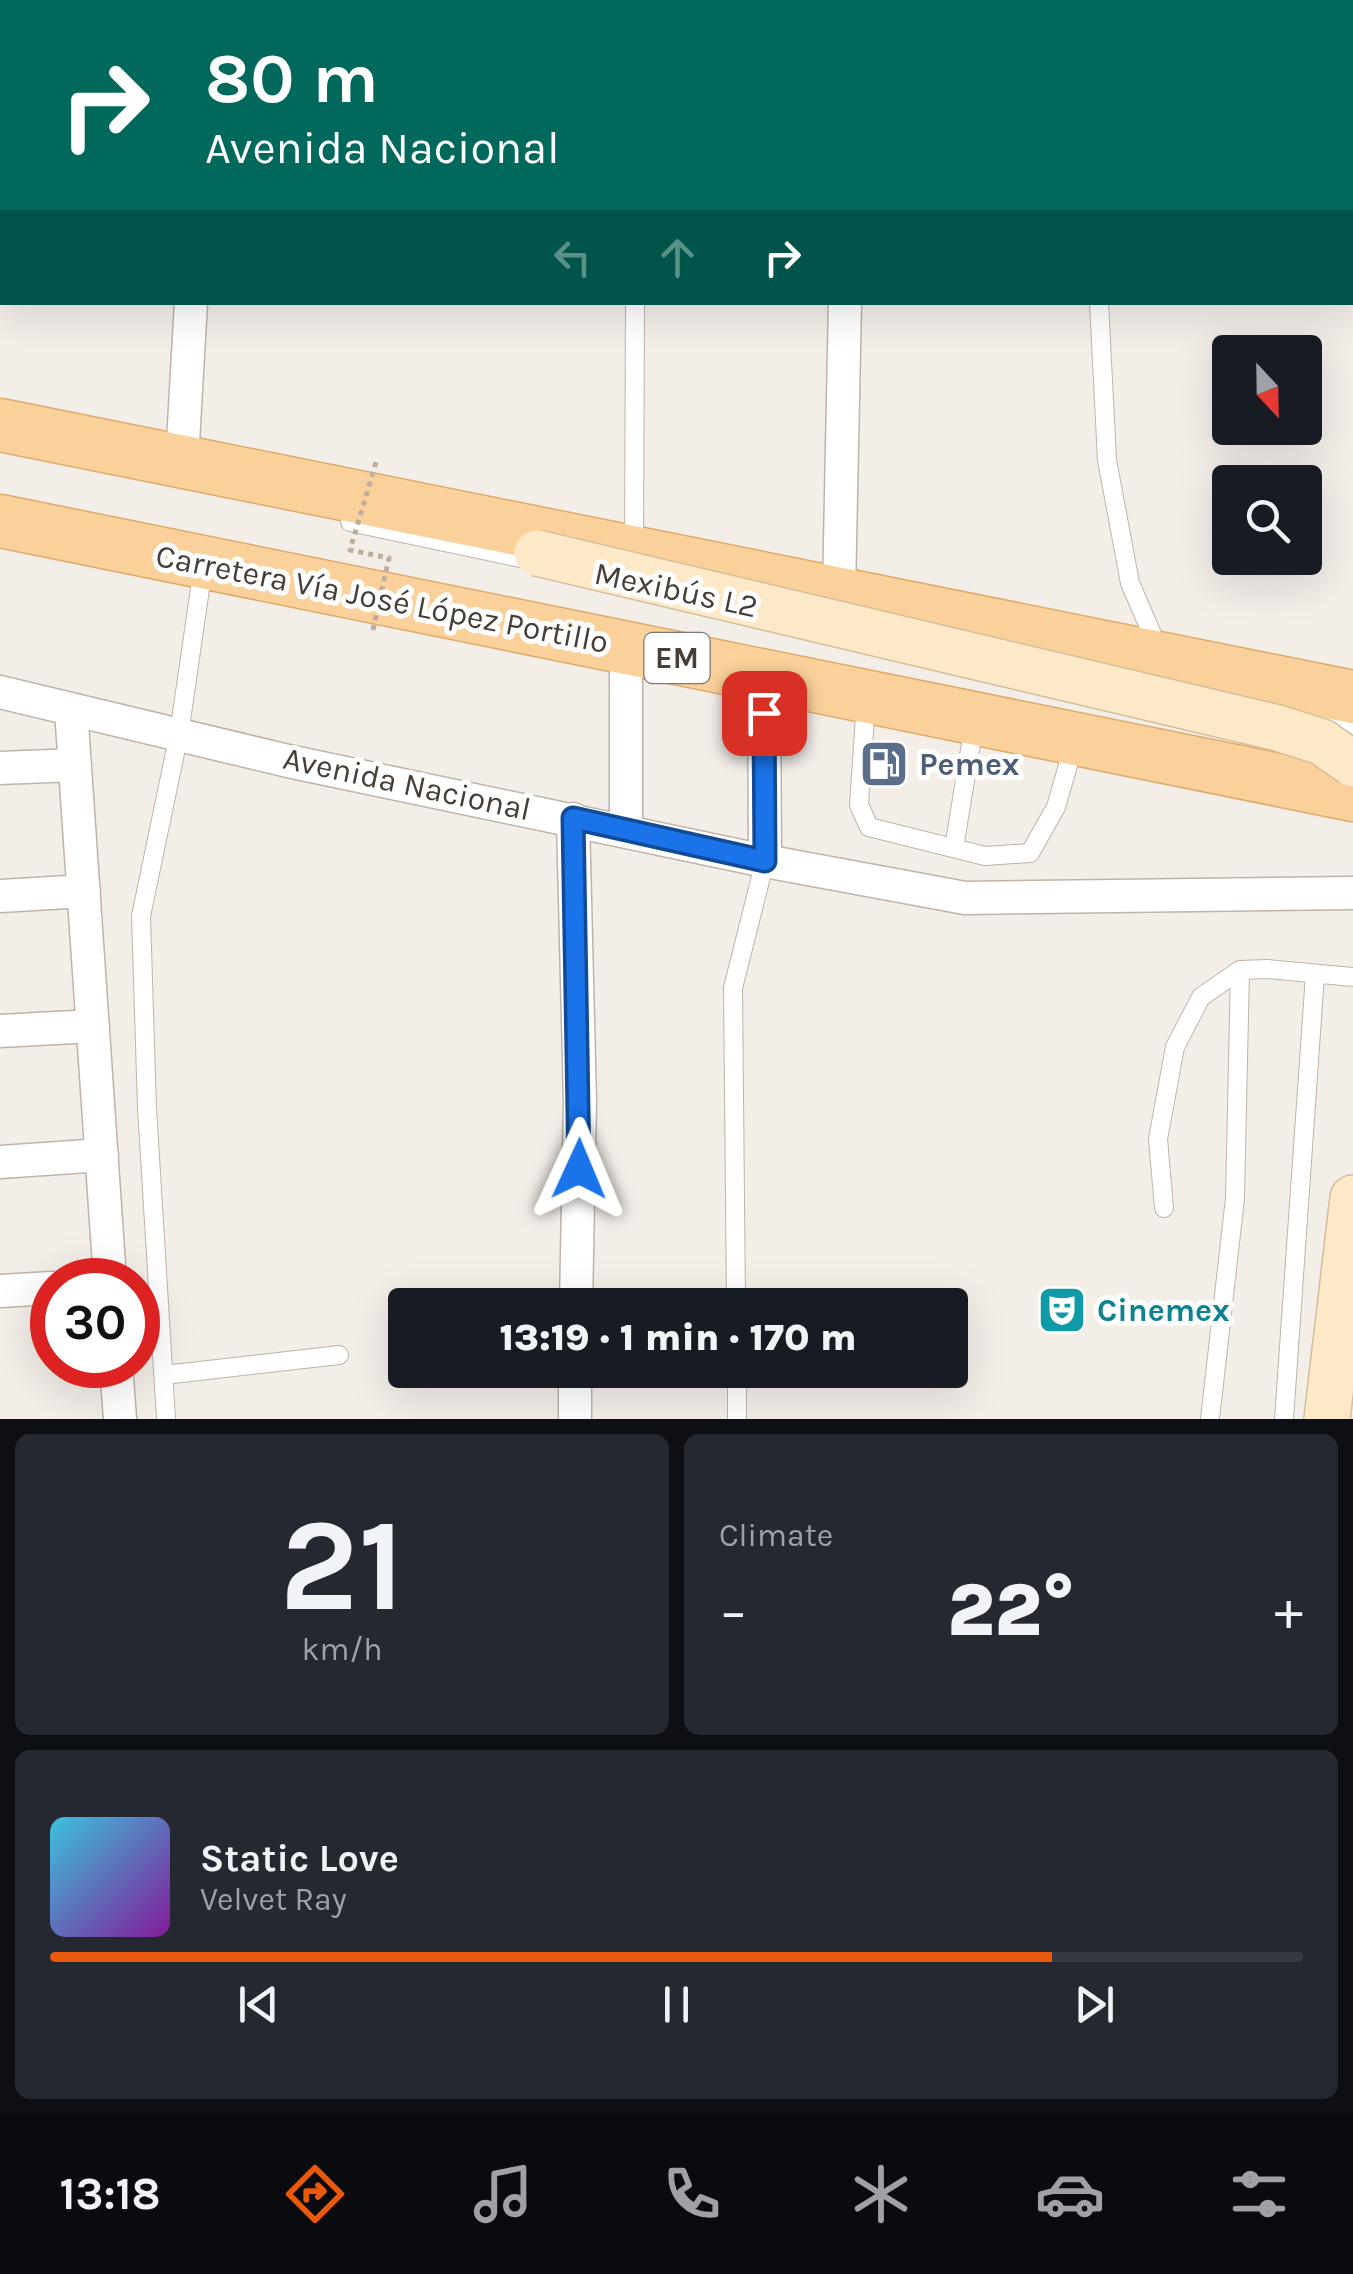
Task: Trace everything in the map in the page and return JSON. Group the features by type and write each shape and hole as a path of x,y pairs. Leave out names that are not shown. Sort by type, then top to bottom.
{"main road":[{"path":"0,425 1353,697"},
{"path":"290,482 538,552 1278,728 1322,742 1343,784"},
{"name":"Carretera Vía José López Portillo","path":"0,521 1076,739 1343,784"},
{"path":"1327,1419 1353,1198"},
{"path":"1346,1419 1353,1343"}],"street":[{"path":"182,460 191,305"},
{"path":"839,592 844,305"},
{"path":"626,648 626,831"},
{"path":"764,676 765,861"},
{"name":"Avenida Nacional","path":"0,692 288,760 765,861 965,898 1353,892"},
{"path":"71,708 109,1258"},
{"path":"0,768 75,765"},
{"path":"573,818 580,1101 576,1288"},
{"path":"0,896 84,890"},
{"path":"0,1031 93,1026"},
{"path":"0,1162 102,1155"},
{"path":"0,1291 30,1289"},
{"path":"118,1388 120,1419"},
{"path":"574,1419 575,1388"}],"lane":[{"path":"634,305 634,553"},
{"path":"1099,305 1107,460 1130,584 1163,658"},
{"name":"Mexibús L2","path":"340,520 1353,732"},
{"path":"166,1419 141,916 179,734 204,562"},
{"path":"866,697 859,805 868,827 985,856 1030,853 1056,807 1076,739"},
{"path":"954,848 975,719"},
{"path":"736,1288 734,988 765,861"},
{"path":"1164,1208 1158,1139 1175,1047 1201,997 1240,970 1268,968 1315,976 1353,977"},
{"path":"1210,1419 1235,1198 1240,970"},
{"path":"1284,1419 1315,976"},
{"path":"164,1375 339,1355"},
{"path":"737,1388 737,1419"}],"path":[{"path":"374,630 389,558 350,550 376,462"}],"place":[{"name":"Pemex","path":"884,764"},
{"name":"Cinemex","path":"1062,1310"}],"route":[{"path":"579,1169 573,818 765,861 764,713"}]}
